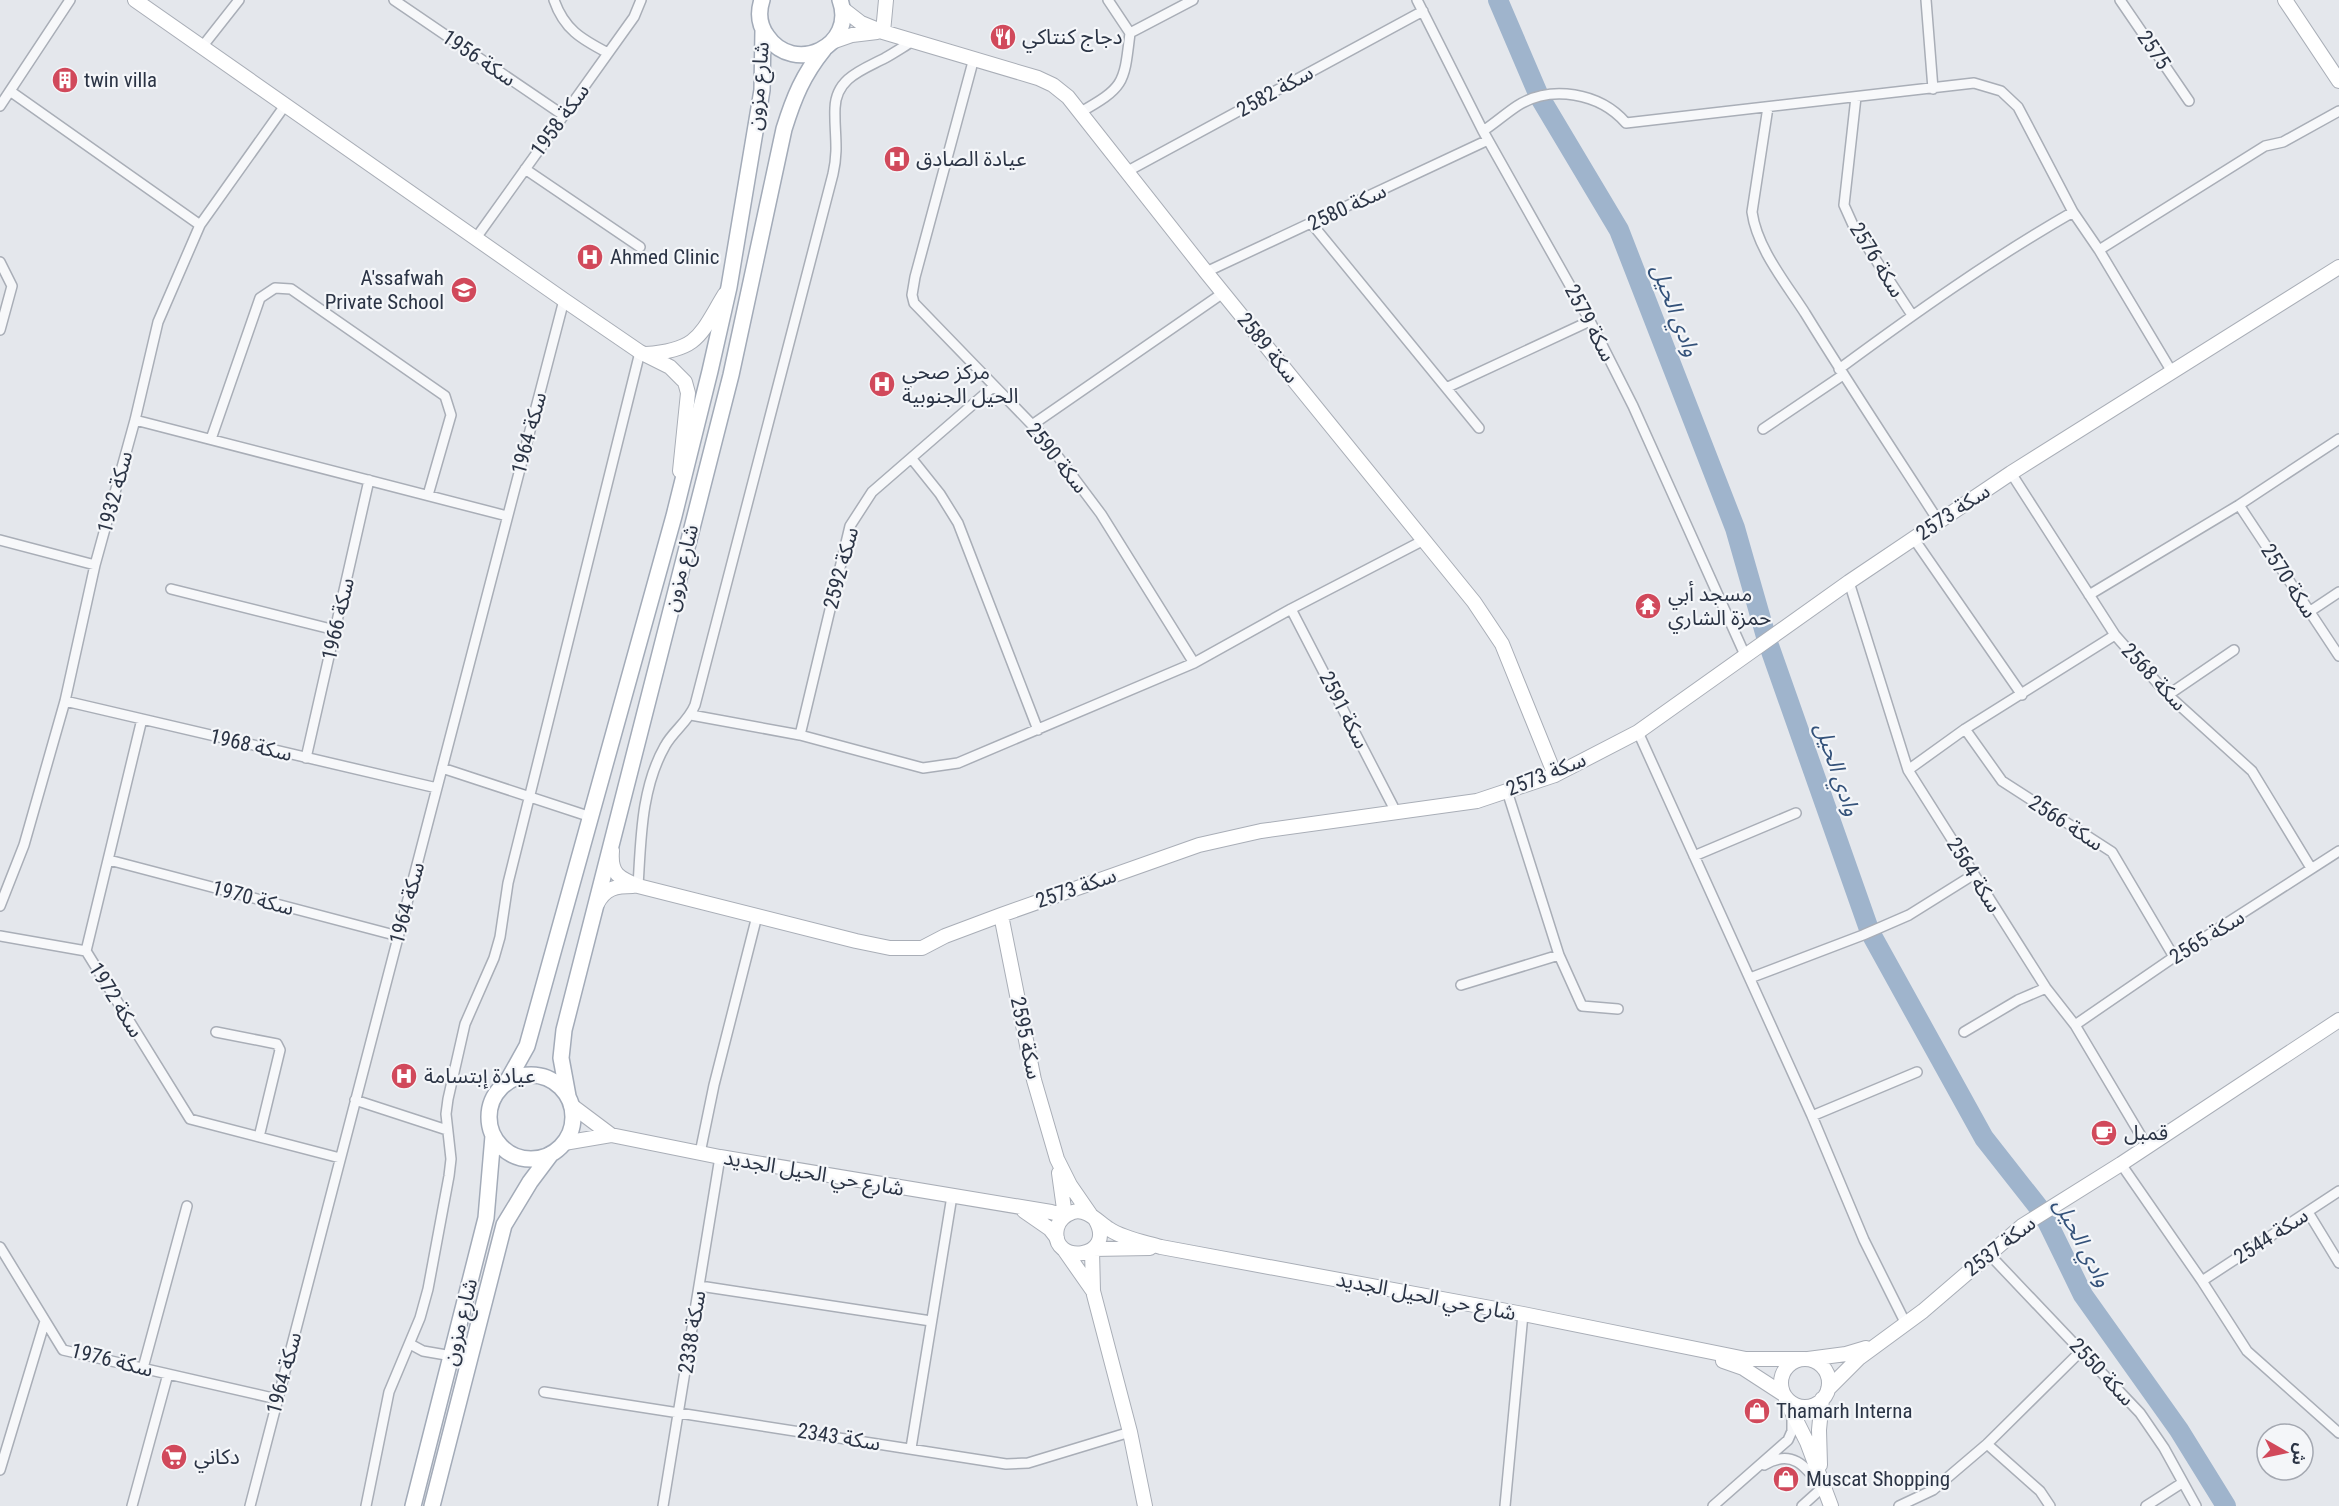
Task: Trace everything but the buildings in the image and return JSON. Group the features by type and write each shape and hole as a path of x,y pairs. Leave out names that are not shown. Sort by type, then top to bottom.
{"main road":[{"name":"شارع مزون","path":"508,1080 527,1046 591,817 674,516 729,287 762,90 763,31 760,19 762,0"},
{"name":"شارع مزون","path":"570,1101 561,1058 564,1030 731,375 784,129 794,96 807,69 839,32 843,21 842,4"},
{"path":"763,31 777,47 797,55 811,54 828,45"},
{"path":"521,1075 541,1076 559,1085 570,1101 572,1125 564,1143 551,1154 538,1159 524,1159 512,1155 501,1147 493,1136 488,1111 499,1088 508,1080 521,1075"},
{"name":"شارع مزون","path":"413,1506 486,1218 493,1136"},
{"name":"شارع مزون","path":"432,1506 504,1225 530,1182 551,1154"}],"street":[{"path":"0,106 70,0"},
{"path":"135,0 564,300 642,353 677,372 685,382 688,393 674,516"},
{"path":"202,47 239,0"},
{"path":"554,0 567,27 587,42 608,53"},
{"name":"سكة 1958","path":"476,238 634,17 641,0"},
{"path":"882,32 886,0"},
{"path":"1079,113 1101,100 1119,85 1126,71 1130,33 1108,0"},
{"path":"1130,33 1193,0"},
{"name":"سكة 2579","path":"1417,0 1485,135 1590,321 1633,406 1745,655"},
{"path":"1926,0 1933,89"},
{"name":"2575","path":"2120,0 2189,100"},
{"path":"2285,0 2334,64 2339,81"},
{"name":"سكة 1956","path":"400,2 563,116"},
{"name":"سكة 2589","path":"842,4 861,23 882,32 1019,71 1053,85 1068,97 1206,272 1474,602 1502,644 1555,775"},
{"name":"سكة 2582","path":"1126,172 1423,11"},
{"name":"سكة 2589","path":"828,45 862,33 882,32"},
{"path":"638,886 642,826 653,774 666,744 691,715 695,705 833,174 837,147 835,105 840,90 849,77 861,68 889,56 913,41"},
{"name":"سكة 2590","path":"974,58 912,295 914,303 1032,425 1101,514 1194,663"},
{"name":"سكة 2580","path":"1206,272 1312,224 1485,135 1518,105 1539,96 1557,93 1601,102 1615,110 1626,123 1974,83 2001,90 2018,107 2073,212 2099,250 2172,372"},
{"path":"10,91 200,225"},
{"name":"سكة 2576","path":"1856,97 1844,205 1853,225 1912,315"},
{"name":"سكة 1932","path":"0,906 24,845 65,701 95,565 135,420 158,322 200,225 286,104"},
{"path":"1768,107 1752,212 1754,228 1841,372 1939,522"},
{"path":"2099,250 2265,146 2283,142 2339,111"},
{"path":"525,169 640,248"},
{"path":"1763,429 1841,372 1912,315 2012,247 2073,212"},
{"path":"1312,224 1448,387 1479,428"},
{"path":"0,262 12,286 0,330"},
{"name":"سكة 2573","path":"638,886 890,948 922,948 945,936 1001,915 1199,845 1261,831 1477,801 1555,775 1638,732 1914,538 2011,474 2339,267"},
{"path":"642,353 670,352 686,346 699,335 729,287"},
{"path":"211,440 260,298 274,288 291,289 446,396 451,415 428,495"},
{"path":"1032,425 1223,293"},
{"name":"سكة 1964","path":"250,1506 564,300"},
{"path":"1448,387 1590,321"},
{"path":"366,1506 389,1392 420,1318 428,1289 449,1176 451,1159 447,1130 448,1098 461,1038 469,1011 494,958 500,936 508,883 642,353"},
{"name":"سكة 2592","path":"800,735 850,526 872,492 994,386"},
{"path":"135,420 507,516"},
{"path":"2089,595 2239,505 2339,439"},
{"path":"912,459 940,494 958,524 1038,730"},
{"name":"سكة 2568","path":"2011,474 2115,635 2168,695 2252,771 2312,868"},
{"name":"سكة 1966","path":"306,758 369,480"},
{"name":"سكة 2570","path":"2239,505 2339,657"},
{"path":"1914,538 2022,695"},
{"path":"0,540 95,565"},
{"path":"691,715 800,735 923,768 958,763 1194,663 1291,609 1424,540"},
{"name":"سكة 2564","path":"1849,582 1908,770 2046,988 2075,1025 2147,1146"},
{"path":"171,589 335,630"},
{"path":"2309,612 2339,592"},
{"name":"سكة 2591","path":"1291,609 1396,812"},
{"path":"1908,770 1965,729 2115,635"},
{"path":"2168,695 2234,650"},
{"name":"سكة 1968","path":"65,701 437,788"},
{"name":"سكة 1972","path":"142,719 86,951 190,1119 340,1158"},
{"name":"سكة 2566","path":"1965,729 2002,781 2112,852 2174,957"},
{"path":"1638,732 1812,1116 1864,1240 1906,1324"},
{"path":"442,768 591,817"},
{"path":"1507,791 1559,955 1582,1006 1618,1009"},
{"path":"1694,856 1796,813"},
{"path":"615,826 611,864 619,878 638,886"},
{"name":"سكة 2565","path":"2075,1025 2174,957 2339,851"},
{"name":"سكة 1970","path":"109,860 398,936"},
{"path":"1750,978 1909,915 1973,875"},
{"path":"592,916 603,893 617,887 638,886"},
{"name":"سكة 2595","path":"1001,915 1034,1080 1057,1159 1065,1216"},
{"path":"700,1153 714,1085 758,916"},
{"path":"0,936 86,951"},
{"path":"1461,985 1559,955"},
{"path":"1964,1032 2018,1000 2046,988"},
{"name":"سكة 2537","path":"1879,1343 1906,1324 2022,1226 2121,1164 2339,1020"},
{"path":"216,1032 277,1044 280,1050 259,1137"},
{"path":"1812,1116 1917,1072"},
{"path":"355,1100 447,1130"},
{"name":"شارع حي الحيل الجديد","path":"570,1101 611,1135"},
{"name":"شارع حي الحيل الجديد","path":"564,1143 611,1135 720,1157 1065,1216"},
{"name":"سكة 2338","path":"663,1506 720,1157"},
{"name":"سكة 2595","path":"1057,1159 1070,1185 1092,1217"},
{"path":"2121,1164 2247,1351 2339,1433"},
{"path":"1038,1210 1057,1202 1062,1191"},
{"name":"سكة 2544","path":"2202,1281 2339,1191"},
{"path":"911,1448 952,1196"},
{"path":"142,1368 187,1206"},
{"name":"شارع حي الحيل الجديد","path":"1017,1207 1034,1217 1061,1244"},
{"path":"1061,1244 1075,1255 1081,1255 1092,1249 1099,1238 1098,1225 1092,1217 1077,1211 1065,1216 1059,1224 1061,1244 1093,1291"},
{"path":"2308,1212 2339,1263"},
{"name":"شارع حي الحيل الجديد","path":"1092,1217 1117,1233 1161,1247 1523,1314 1690,1348"},
{"name":"سكة 1976","path":"0,1247 63,1350 277,1399"},
{"name":"شارع حي الحيل الجديد","path":"1092,1249 1161,1247"},
{"path":"1092,1249 1093,1291 1130,1432 1145,1506"},
{"path":"1093,1269 1102,1257 1117,1250"},
{"name":"سكة 2550","path":"1988,1253 2140,1413 2196,1506"},
{"path":"700,1286 931,1320"},
{"path":"1505,1506 1523,1314"},
{"path":"0,1470 45,1321"},
{"path":"1690,1348 1743,1368 1784,1395 1796,1406 1810,1407 1850,1366 1879,1343"},
{"path":"1831,1506 1822,1488 1813,1457 1784,1395 1781,1380 1786,1368 1798,1360 1846,1354 1879,1343"},
{"path":"410,1344 423,1351 452,1356"},
{"path":"1690,1348 1746,1359 1805,1359 1819,1364 1824,1369 1827,1375 1819,1445 1822,1488"},
{"path":"1899,1506 1933,1490 1987,1444 2082,1350"},
{"path":"132,1506 168,1374"},
{"name":"سكة 2343","path":"544,1392 1006,1464 1028,1463 1130,1432"},
{"path":"1713,1506 1788,1440 1792,1431 1792,1411"},
{"path":"1987,1444 2040,1491 2050,1506"},
{"path":"1745,1476 1770,1461 1790,1459 1804,1465 1822,1488"},
{"path":"2146,1506 2182,1483"},
{"path":"1802,1506 1822,1488"}],"waterway":[{"name":"وادي الحيل","path":"1498,0 1539,96 1619,230 1735,528 1767,640 1870,932 1984,1138 2043,1213 2083,1295 2179,1430 2226,1506"}],"place":[{"name":"دجاج كنتاكي","path":"1003,37"},
{"name":"twin villa","path":"65,80"},
{"name":"عيادة الصادق","path":"897,159"},
{"name":"Ahmed Clinic","path":"590,257"},
{"name":"A'ssafwah Private School","path":"464,290"},
{"name":"مركز صحي الحيل الجنوبية","path":"882,384"},
{"name":"مسجد أبي حمزة الشاري","path":"1648,606"},
{"name":"عيادة إبتسامة","path":"404,1076"},
{"name":"قمبل","path":"2104,1133"},
{"name":"Thamarh Interna","path":"1757,1411"},
{"name":"دكاني","path":"174,1457"},
{"name":"Muscat Shopping","path":"1786,1479"}]}
